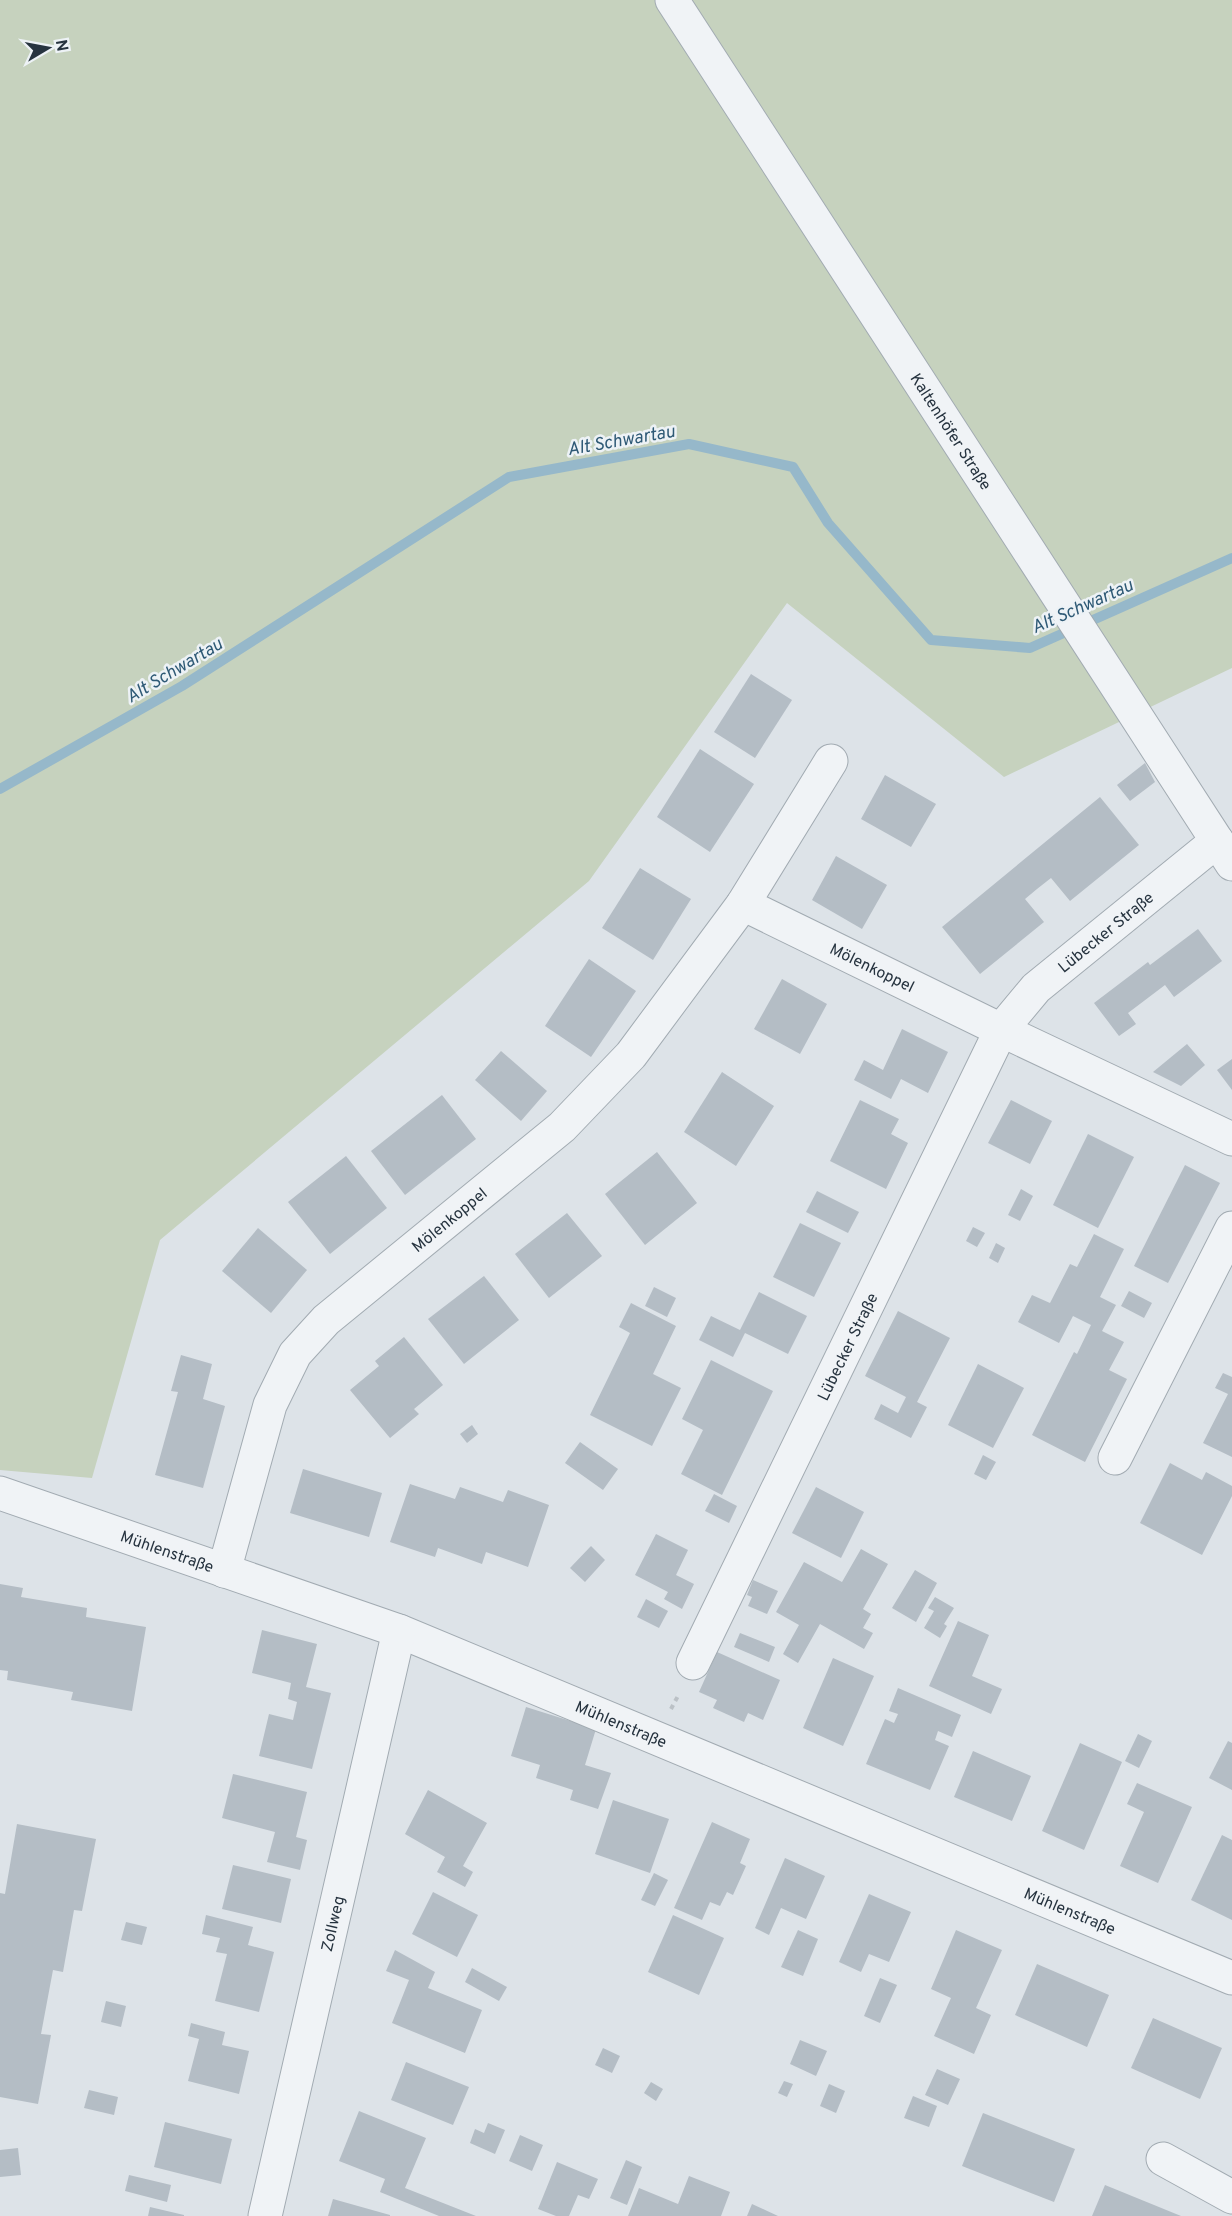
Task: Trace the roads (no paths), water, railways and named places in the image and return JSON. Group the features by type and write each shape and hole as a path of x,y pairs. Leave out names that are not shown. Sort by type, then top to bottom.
{"street":[{"name":"Kaltenhöfer Straße","path":"672,0 1224,853"},
{"name":"Mölenkoppel","path":"224,1570 270,1405 295,1354 326,1320 562,1127 631,1054 743,904 831,761"},
{"name":"Lübecker Straße","path":"693,1663 1001,1030 1036,988 1224,853"},
{"name":"Mölenkoppel","path":"743,904 1001,1030"},
{"path":"1001,1030 1232,1139"},
{"path":"1115,1458 1232,1228"},
{"name":"Mühlenstraße","path":"0,1493 399,1631 1232,1978"},
{"name":"Zollweg","path":"265,2216 399,1631"},
{"path":"1163,2159 1232,2197"}],"waterway":[{"name":"Alt Schwartau","path":"0,789 182,686 509,477 689,444 793,467 828,523 931,640 1030,648 1232,558"}]}
